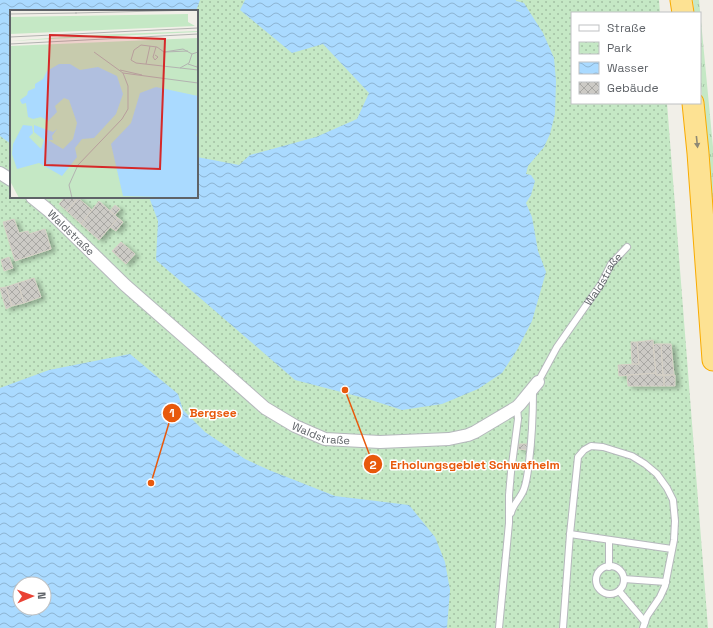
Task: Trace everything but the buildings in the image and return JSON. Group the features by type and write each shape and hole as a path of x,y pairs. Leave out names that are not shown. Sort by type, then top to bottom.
{"highway":[{"path":"681,0 683,12"},
{"path":"693,104 713,360"}],"street":[{"path":"0,174 10,179"},
{"name":"Waldstraße","path":"33,198 48,210 125,285 265,408 295,426 325,439 380,442 449,439 468,435 517,407 536,386"}],"lane":[{"name":"Waldstraße","path":"536,386 557,348 602,284 611,264 627,247"},
{"path":"509,523 512,508 520,498 528,472 536,386"},
{"path":"499,628 509,523 511,480 518,419 517,407"},
{"path":"563,628 570,534 578,457 584,450 591,446 603,447 632,456 645,464 657,474 673,500 675,520 666,582 660,597 647,616 644,626"},
{"path":"570,534 672,549"},
{"path":"609,540 609,566"},
{"path":"609,566 615,567 621,571 624,579 622,588 615,593 606,593 602,591 596,580 599,572 609,566"},
{"path":"624,579 666,582"},
{"path":"619,591 644,626"},
{"path":"638,628 644,626"}],"green space":[{"path":"0,0 659,0 660,12 571,12 571,104 667,104 708,628 0,628"},
{"path":"693,0 699,0 700,12 694,12"},
{"path":"701,21 713,147 713,220 701,86"}],"water":[{"path":"0,0 200,0 196,10 138,10 137,8 136,10 10,10 10,143 0,136"},
{"path":"245,0 516,0 524,3 543,33 554,58 556,81 555,114 550,134 544,147 528,166 526,174 531,175 535,181 531,195 526,203 532,217 538,251 546,272 532,321 517,350 502,373 478,389 442,404 402,410 368,399 295,380 156,260 158,221 149,198 198,198 198,157 239,165 250,155 316,137 357,119 369,93 323,44 292,53 240,10"},
{"path":"130,354 178,394 183,410 205,432 245,459 335,496 409,505 435,537 445,562 450,590 447,628 0,628 0,388 49,370"}],"place":[{"name":"Erholungsgebiet Schwafheim","path":"345,390"},
{"name":"Bergsee","path":"151,483"}]}
